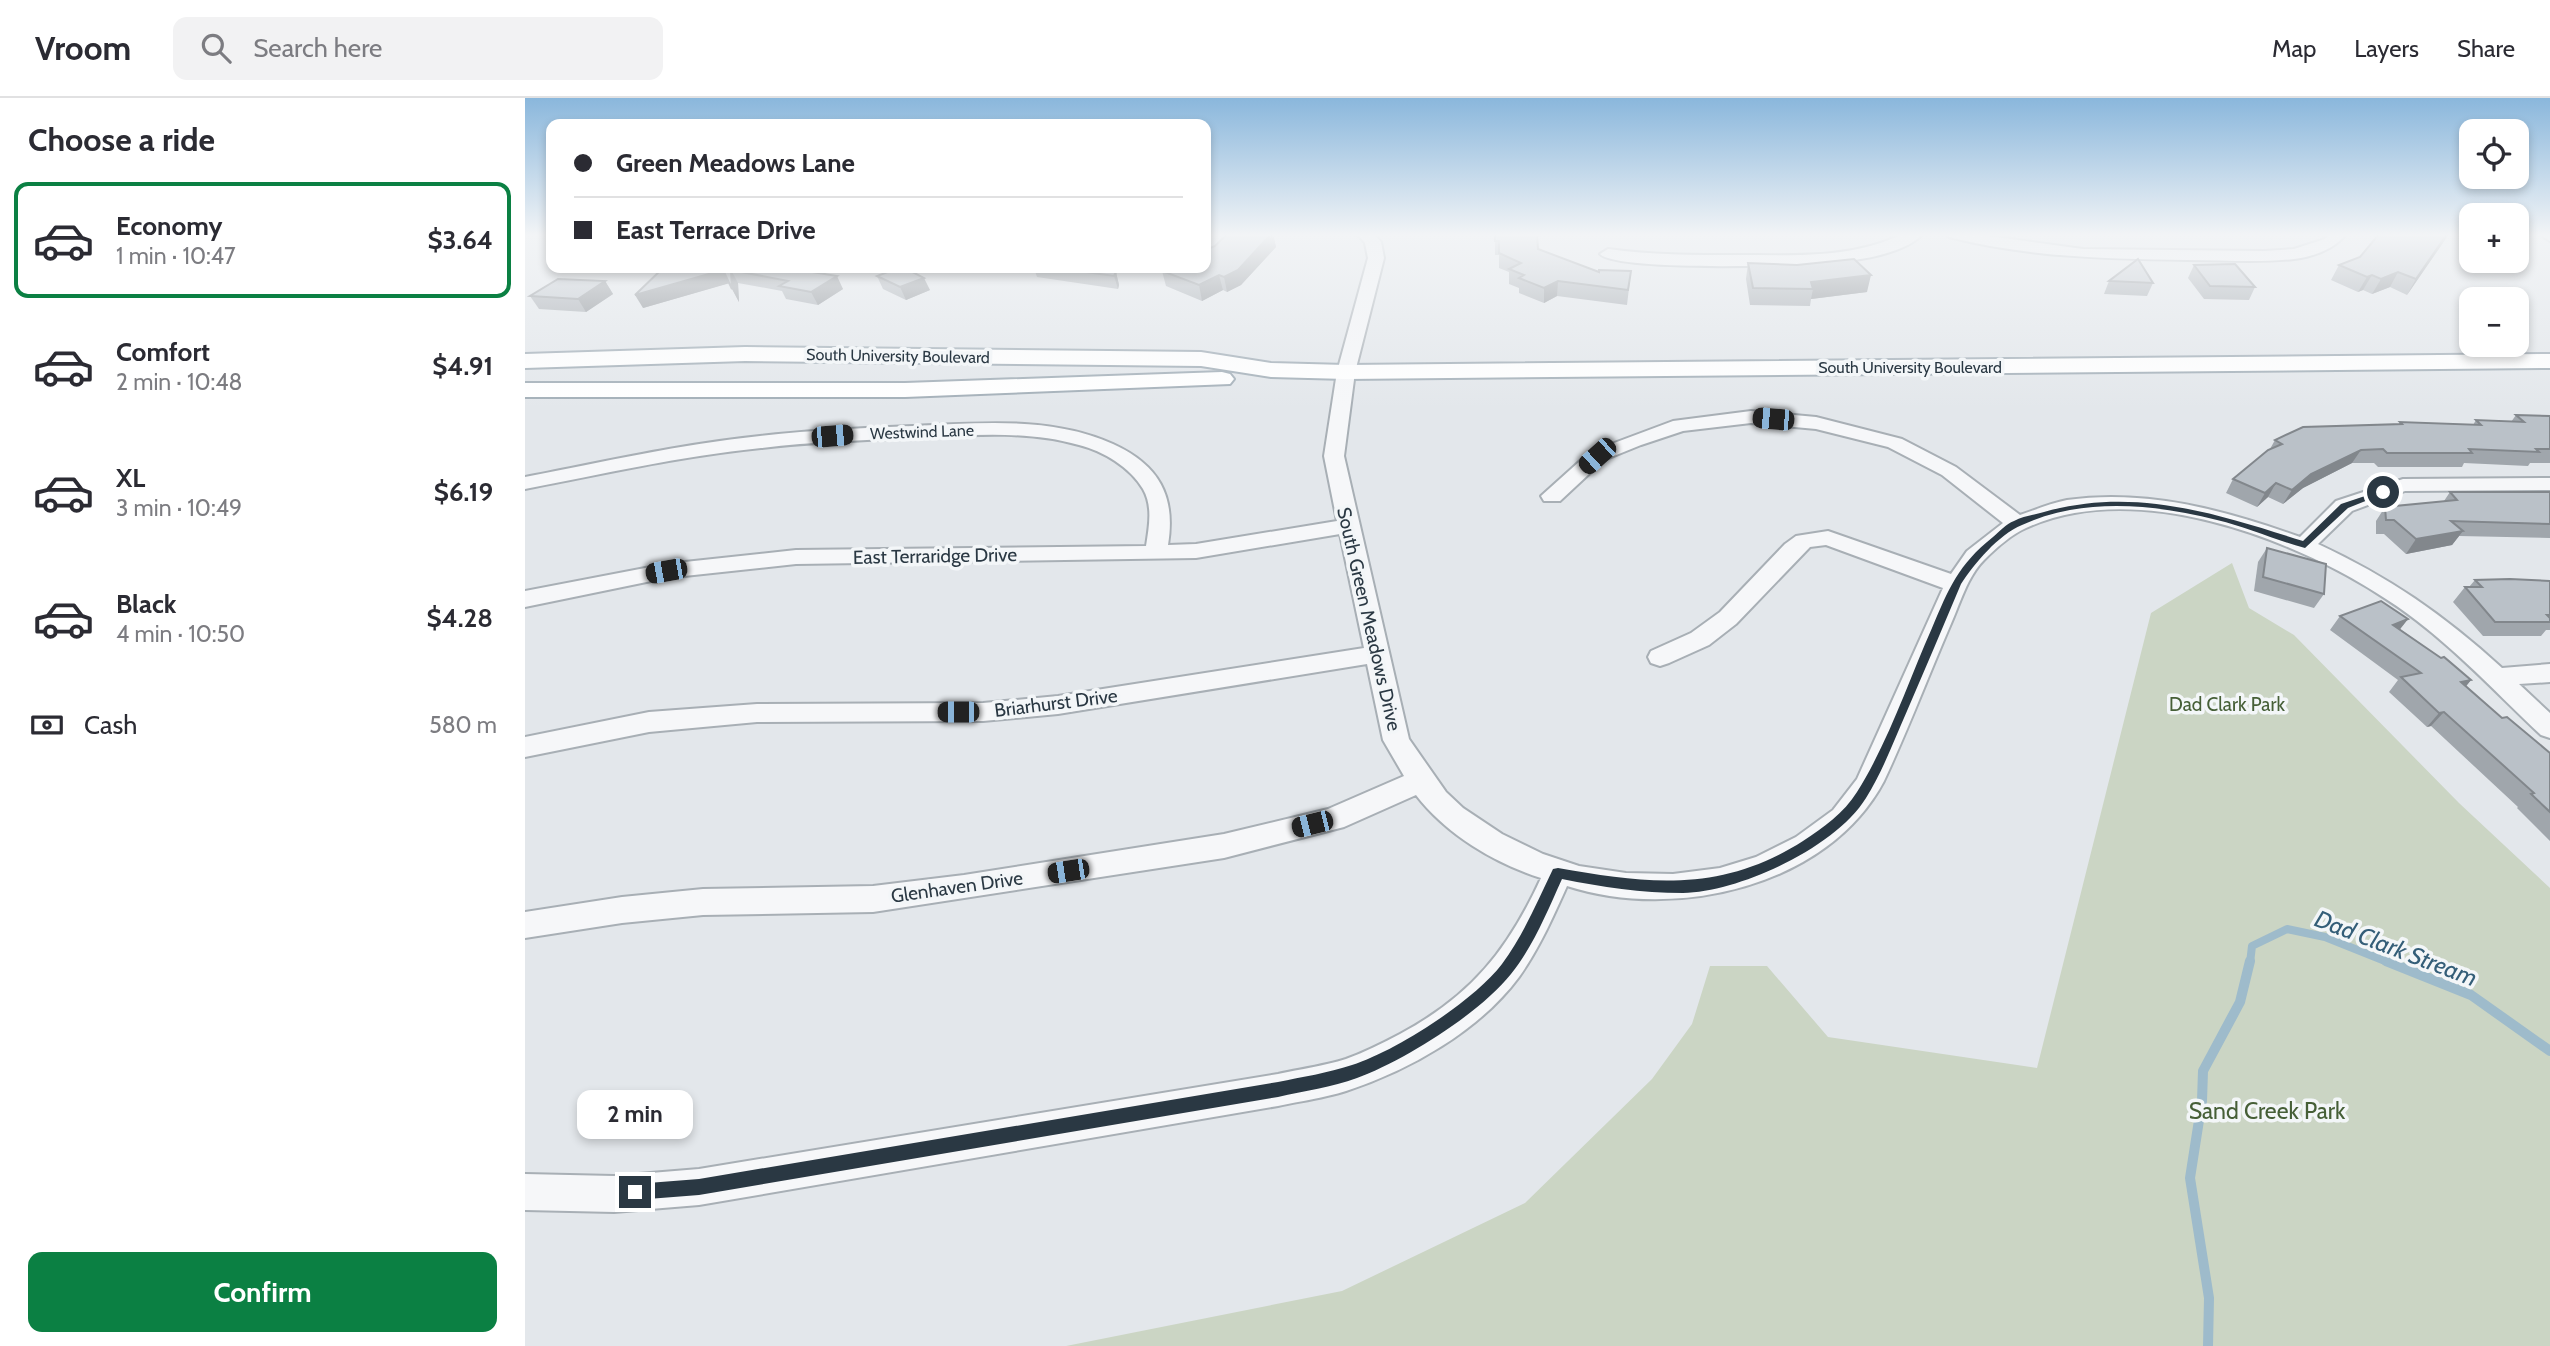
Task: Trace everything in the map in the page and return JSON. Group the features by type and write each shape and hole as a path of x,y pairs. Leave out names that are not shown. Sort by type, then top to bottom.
{"main road":[{"name":"South University Boulevard","path":"525,361 745,354 1201,359 1271,370 1346,372 2550,361"},
{"name":"South University Boulevard","path":"525,390 919,390 1211,381 1271,370"}],"street":[{"name":"South Green Meadows Drive","path":"1366,292 1346,372 1334,456 1347,526 1396,740 1420,781 1452,816 1499,847 1558,873 1626,886 1686,887 1741,876 1789,856 1833,828 1861,797 1956,584 1974,557 2017,523 2073,507 2103,503 2144,505 2219,517 2305,545 2356,570 2396,594 2436,625 2550,728"},
{"path":"1552,496 1597,456 1634,440 1680,425 1751,417 1816,423 1895,443 1949,471 2017,523"},
{"name":"Westwind Lane","path":"525,483 658,457 760,442 943,430 1051,433 1090,442 1120,454 1143,474 1157,493 1161,520 1156,553"},
{"path":"2305,545 2344,506 2403,485 2550,484"},
{"name":"East Terraridge Drive","path":"525,599 666,571 796,557 1196,551 1347,526"},
{"path":"1660,657 1700,639 1728,618 1793,548 1804,541 1828,538 1956,584"},
{"name":"Briarhurst Drive","path":"525,747 649,722 744,714 983,712 1058,705 1377,654"},
{"path":"2495,677 2550,673"},
{"name":"Glenhaven Drive","path":"525,925 622,910 703,902 873,899 1224,846 1334,819 1420,781"},
{"path":"525,1192 614,1194 699,1187 1278,1090 1355,1072 1424,1037 1469,1006 1513,960 1534,928 1558,873"}],"green space":[{"name":"Sand Creek Park","path":"2232,563 2249,608 2294,635 2459,803 2550,888 2550,1346 1066,1346 1342,1291 1525,1203 1652,1079 1692,1024 1710,966 1767,966 1828,1037 2037,1068 2151,613"}],"building":[{"path":"536,292 588,292 578,299 530,296"},
{"path":"2516,415 2550,416 2550,449 2536,449 2539,452 2469,449 2472,453 2387,453 2383,449 2361,450 2311,474 2292,490 2276,483 2265,493 2233,479 2268,450 2282,444 2275,440 2303,427 2402,424 2400,422 2481,425 2476,420 2524,422"},
{"path":"2450,492 2550,492 2550,524 2451,521 2463,531 2416,539 2394,520 2386,520 2385,507 2457,500"},
{"path":"2267,548 2326,564 2324,594 2263,577"},
{"path":"2475,580 2550,581 2550,615 2547,615 2550,622 2495,622 2465,587 2482,587"},
{"path":"2381,601 2408,619 2393,625 2441,658 2444,657 2471,680 2461,682 2502,718 2507,717 2550,753 2550,812 2531,794 2534,793 2444,712 2439,713 2401,677 2421,673 2340,616"}],"waterway":[{"name":"Dad Clark Stream","path":"2250,963 2252,946 2287,929 2325,937 2390,963"},
{"name":"Dad Clark Stream","path":"2208,1346 2209,1298 2190,1178 2202,1101 2203,1071 2240,1002 2250,961"},
{"name":"Dad Clark Stream","path":"2386,961 2471,995 2550,1051"}],"route":[{"path":"635,1192 699,1187 1278,1090 1355,1072 1424,1037 1469,1006 1506,970 1534,928 1558,873 1626,886 1686,887 1741,876 1789,856 1833,828 1861,797 1956,584 1974,557 1993,539 2017,523 2073,507 2103,503 2144,505 2219,517 2305,545 2344,506 2383,492"}],"park label":[{"name":"Dad Clark Park","path":"2227,704"}]}
